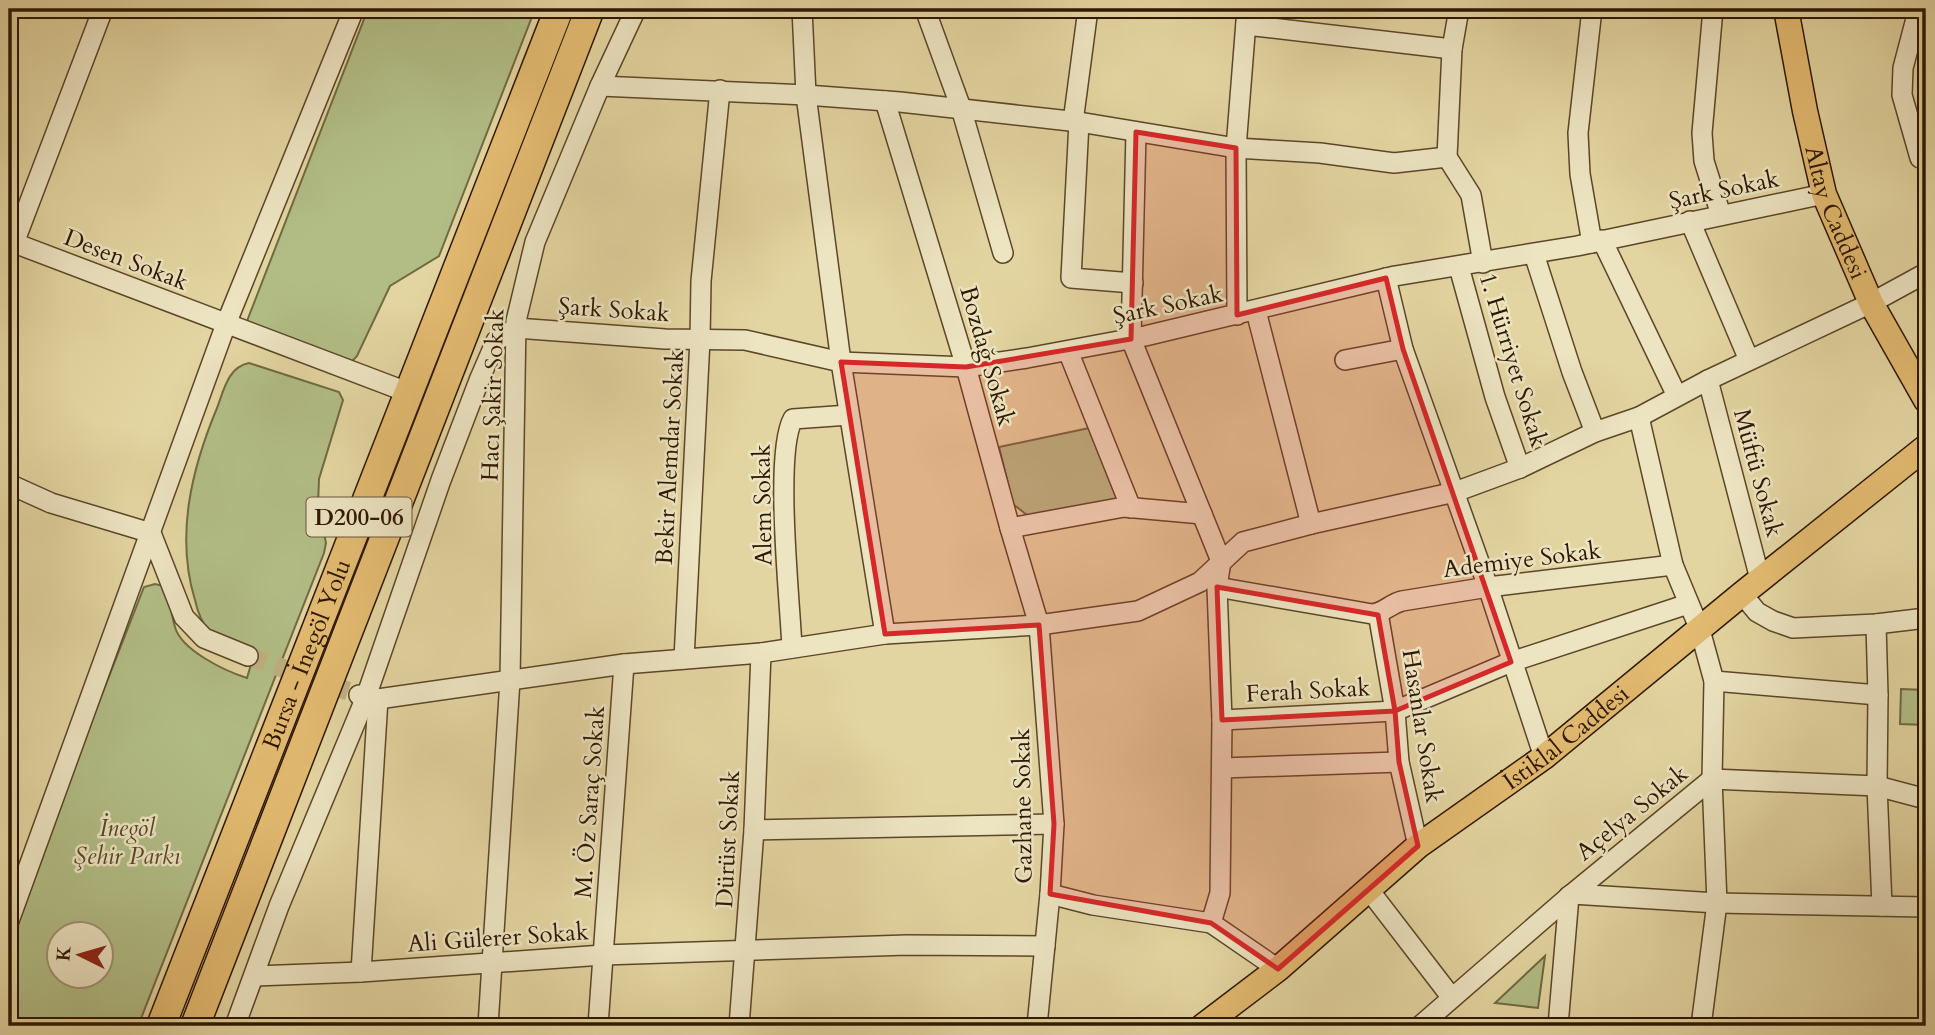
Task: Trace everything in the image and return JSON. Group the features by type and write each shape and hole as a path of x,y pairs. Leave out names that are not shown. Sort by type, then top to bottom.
{"highway":[{"name":"Bursa - İnegöl Yolu","path":"161,1026 559,9"},
{"name":"Bursa - İnegöl Yolu","path":"195,1026 590,9"}],"main road":[{"name":"Altay Caddesi","path":"1786,9 1824,194 1871,303 1926,400"},
{"name":"İstiklal Caddesi","path":"1203,1026 1278,969 1418,846 1544,757 1926,447"}],"street":[{"path":"11,242 103,9"},
{"path":"9,920 226,324 354,9"},
{"name":"Hacı Şakir Sokak","path":"488,1026 510,680 516,328 535,242 600,86 636,9"},
{"path":"802,9 806,95 841,362 886,634"},
{"path":"925,9 961,108 1003,253"},
{"path":"1088,9 1076,122 1071,278 1133,284"},
{"path":"1459,9 1452,49 1447,157 1471,195 1483,263"},
{"path":"1592,9 1578,132 1580,174 1597,242 1677,396"},
{"path":"1713,9 1702,133 1704,161 1721,215"},
{"path":"1917,11 1903,68 1902,95 1920,158"},
{"path":"1311,524 1246,313 1236,148 1246,17 1452,49"},
{"path":"600,86 806,95 961,108 1076,122 1236,148 1320,153 1394,163 1447,157"},
{"name":"Bekir Alemdar Sokak","path":"684,659 701,281 720,90"},
{"name":"Bozdağ Sokak","path":"885,101 966,367 1040,625"},
{"path":"1136,132 1131,339 1221,561 1217,587 1222,720 1220,893 1211,923"},
{"name":"Şark Sokak","path":"516,328 664,339 745,340 841,362 966,367 1131,339 1386,278 1597,242 1824,194"},
{"path":"1690,221 1749,360"},
{"name":"Desen Sokak","path":"11,242 407,392"},
{"path":"1534,254 1572,372 1595,432"},
{"name":"1. Hürriyet Sokak","path":"1459,267 1495,397 1520,468"},
{"path":"367,697 624,664 761,653 886,634 1040,625 1138,611 1200,582 1243,542 1455,492 1520,468 1595,432 1639,416 1707,380 1871,303 1926,273"},
{"path":"1386,278 1403,349 1488,587 1544,757"},
{"path":"235,1026 279,906 367,697 441,480 480,378 496,341 516,328"},
{"path":"1345,360 1403,349"},
{"path":"1068,351 1131,508"},
{"name":"Müftü Sokak","path":"1707,380 1751,587"},
{"name":"Alem Sokak","path":"792,648 785,493 787,430 793,419 849,415"},
{"path":"1639,416 1673,565 1700,630 1714,681 1712,779 1717,903 1701,1026"},
{"path":"9,484 51,503 151,533"},
{"path":"1010,528 1131,508 1202,514"},
{"path":"151,533 184,617 204,638 248,656"},
{"name":"Ademiye Sokak","path":"1380,613 1389,604 1402,601 1488,587 1673,565"},
{"path":"1217,587 1380,613"},
{"path":"1751,587 1757,611 1773,621 1793,628 1876,624 1926,618"},
{"name":"Ferah Sokak","path":"1222,720 1395,711 1511,662 1688,604"},
{"name":"Hasanlar Sokak","path":"1380,613 1395,711 1399,762 1418,846"},
{"path":"1876,624 1877,786 1882,906"},
{"name":"Gazhane Sokak","path":"1037,1026 1054,824 1040,625"},
{"name":"Dürüst Sokak","path":"739,1026 754,830 761,653"},
{"name":"M. Öz Saraç Sokak","path":"598,1026 624,664"},
{"path":"1714,681 1878,695"},
{"path":"361,972 367,697"},
{"path":"1222,768 1399,762"},
{"name":"Açelya Sokak","path":"1420,1026 1570,895 1712,779 1877,786 1926,799"},
{"path":"754,830 1054,824"},
{"path":"1369,890 1452,998"},
{"path":"1050,894 1093,905 1211,923 1278,969"},
{"path":"1558,1026 1570,895 1717,903 1926,907"},
{"name":"Ali Gülerer Sokak","path":"255,976 361,972 603,955 906,945 1045,946"}],"highlighted area":[{"path":"1136,132 1236,148 1237,315 1386,278 1403,349 1511,662 1395,711 1399,762 1418,846 1278,969 1211,923 1050,894 1054,824 1039,625 885,634 841,362 966,367 1131,339","holes":["1217,587 1378,615 1395,711 1222,720"]}],"green space":[{"path":"368,9 535,9 439,256 390,286 357,356 342,372 259,337 247,321"},
{"name":"İnegöl Şehir Parkı","path":"249,363 339,392 343,400 319,479 318,505 326,543 324,553 138,1026 9,1026 9,932 144,587 155,584 168,587 179,636 216,665 247,678 254,654 223,641 203,623 189,576 186,551 189,502 200,454 228,380 236,369"},
{"path":"1094,427 1121,498 1038,516 1027,515 1013,504 999,447"},
{"path":"1901,689 1926,690 1926,725 1900,724"},
{"path":"1545,956 1538,1008 1495,1003"}],"tunnel":[{"path":"248,656 359,695"}]}
